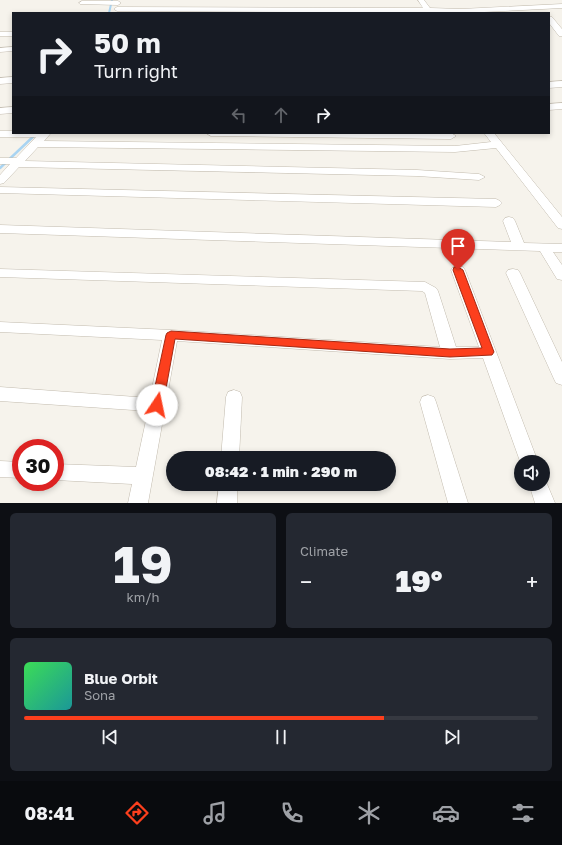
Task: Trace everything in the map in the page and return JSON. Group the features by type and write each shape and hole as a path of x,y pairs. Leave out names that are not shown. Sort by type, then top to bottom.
{"street":[{"path":"421,0 429,12"},
{"path":"82,3 116,5 126,11 461,12 542,10 562,6"},
{"path":"550,20 562,34"},
{"path":"0,34 12,34"},
{"path":"0,50 12,49"},
{"path":"0,80 12,80"},
{"path":"550,85 562,84"},
{"path":"550,107 562,106"},
{"path":"0,111 12,110"},
{"path":"0,134 12,134"},
{"path":"291,134 451,136"},
{"path":"491,134 560,220"},
{"path":"0,181 16,162 42,136 455,148 499,145"},
{"path":"0,161 374,172 479,177"},
{"path":"0,190 496,203"},
{"path":"509,221 519,246"},
{"path":"0,229 562,248"},
{"path":"544,247 562,276"},
{"path":"458,270 527,455"},
{"path":"0,273 425,287 431,291 450,353"},
{"path":"513,273 562,379"},
{"path":"0,327 171,335 450,353 488,352"},
{"path":"138,503 142,476 171,335"},
{"path":"0,394 157,405"},
{"path":"230,451 234,397"},
{"path":"428,402 458,503"},
{"path":"0,469 12,470"},
{"path":"64,472 142,476"},
{"path":"227,503 228,491"},
{"path":"541,491 545,503"}],"waterway":[{"path":"109,12 112,0"},
{"path":"0,168 36,134"}],"route":[{"path":"157,405 171,335 450,353 488,352 458,270"}]}
